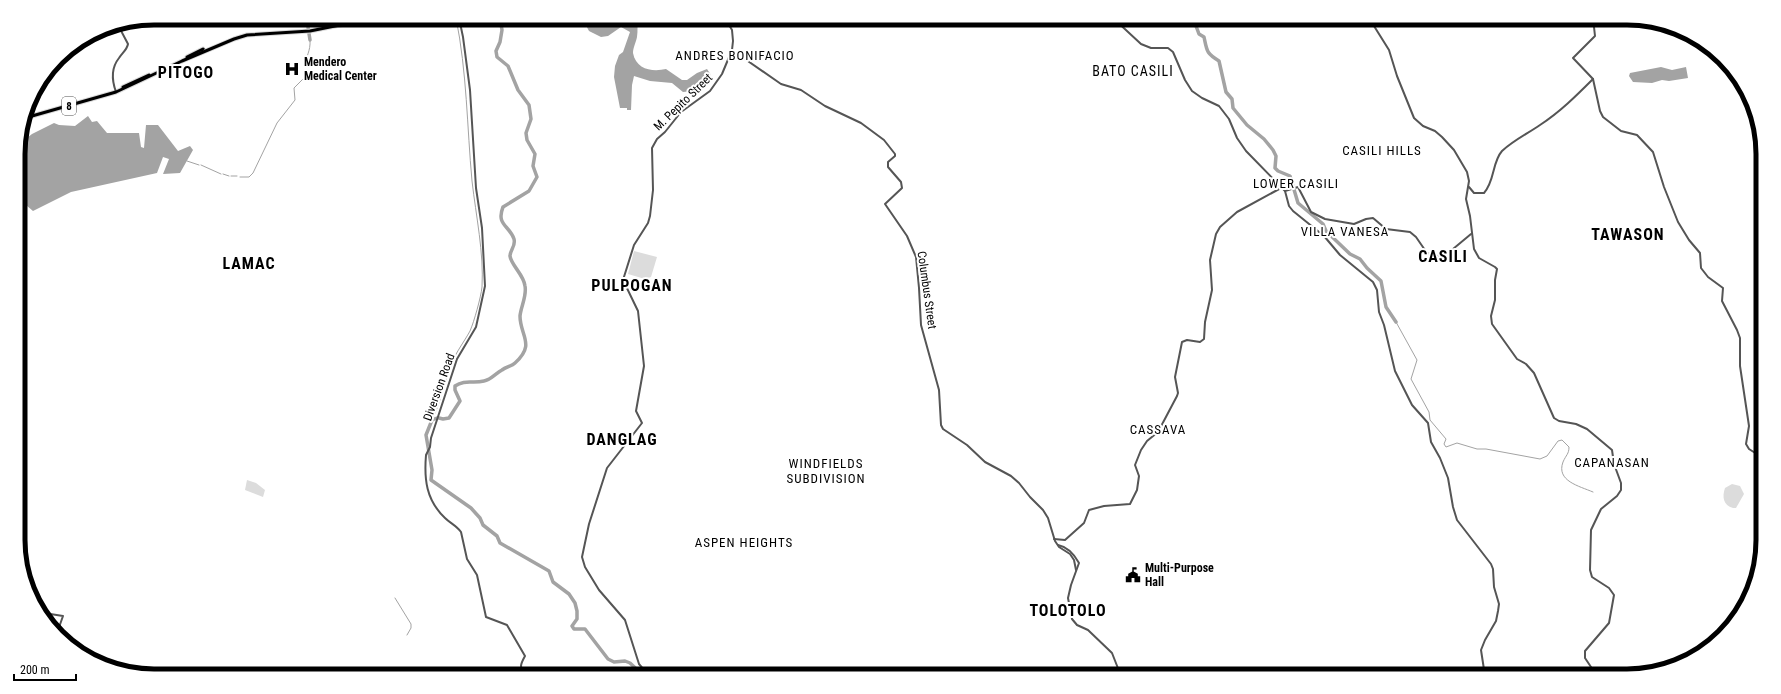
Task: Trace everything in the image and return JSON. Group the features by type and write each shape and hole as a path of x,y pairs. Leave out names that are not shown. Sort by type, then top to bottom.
{"main road":[{"name":"8","path":"309,30 332,25"},
{"name":"8","path":"30,117 116,92 192,54 227,39 250,33 309,30 336,25"}],"street":[{"name":"Diversion Road","path":"460,25 470,90 476,188 482,228 485,286 476,327 457,359 430,438 425,462 426,484 429,496 439,512 461,532 467,559 477,575 486,617 507,625 516,642 524,652 525,656 520,669"},
{"name":"M. Pepito Street","path":"643,669 639,664 625,620 600,590 582,561 588,529 610,464 642,423 637,414 636,406 640,393 644,361 638,311 623,280 634,245 648,224 650,216 653,190 652,148 658,138 666,132 681,112 710,91 722,74 732,50 732,30 729,25"},
{"path":"1120,25 1142,44 1151,48 1168,48 1173,52 1185,80 1192,91 1202,98 1219,106 1229,119 1237,138 1246,151 1285,191 1289,206 1294,213 1324,236 1340,255 1373,282 1377,290 1379,312 1384,325 1396,371 1412,405 1428,423 1432,442 1440,458 1451,488 1452,503 1457,520 1491,564 1493,569 1494,587 1499,604 1496,621 1485,640 1482,650 1484,669"},
{"path":"1375,25 1376,31 1389,50 1401,86 1417,122 1435,131 1454,150 1467,172 1469,187 1466,199 1470,216 1471,234 1477,256 1482,261 1497,269 1495,280 1495,300 1491,319 1496,330 1517,359 1526,364 1534,373 1554,418 1559,421 1576,424 1587,429 1612,450 1614,464 1621,483 1620,493 1601,509 1592,530 1590,540 1591,574 1595,580 1609,588 1614,595 1609,623 1584,651 1585,658 1592,669"},
{"path":"1594,25 1595,36 1573,58 1593,79 1600,111 1603,117 1621,131 1637,135 1653,152 1664,187 1678,222 1689,240 1700,253 1700,268 1708,277 1723,288 1722,301 1740,338 1740,366 1749,426 1746,444 1749,449 1756,454"},
{"path":"116,92 112,77 117,60 128,44 120,29"},
{"name":"Columbus Street","path":"732,50 781,84 801,90 825,106 861,123 884,140 895,154 895,156 888,162 888,167 901,182 902,188 885,204 907,236 916,257 921,325 939,390 941,425 943,429 969,447 983,461 1011,476 1019,483 1048,518 1054,539 1058,545 1063,546 1074,555 1079,563 1068,598 1072,619 1077,626 1088,630 1112,653 1118,669"},
{"path":"1469,187 1474,193 1484,193 1495,170 1496,160 1500,153 1512,142 1539,126 1560,111 1593,79"},
{"path":"1285,191 1298,187 1311,212 1319,216 1348,224 1354,224 1373,218 1386,229 1410,232 1416,237 1428,253 1437,256 1447,254 1471,234"},
{"path":"1054,539 1065,540 1072,535 1084,523 1089,510 1104,506 1130,504 1136,495 1139,476 1136,465 1141,450 1147,441 1158,432 1177,396 1178,392 1175,377 1182,342 1187,340 1200,342 1204,339 1205,322 1212,290 1210,260 1216,234 1220,227 1237,212 1281,188"},
{"path":"48,614 63,616 59,627"}],"shaded area":[{"path":"586,25 638,25 637,37 633,53 635,59 641,66 651,70 666,69 682,80 687,80 697,73 707,69 711,75 710,79 693,91 683,92 672,83 650,81 634,76 632,85 631,110 627,110 627,108 620,108 614,77 615,66 619,55 623,52 630,32 621,27 608,36 601,37 589,31"},
{"path":"1661,67 1672,70 1686,67 1688,78 1669,81 1662,80 1652,83 1633,82 1629,76 1630,73"},
{"path":"88,116 92,122 97,121 107,133 139,133 141,147 144,148 146,125 158,125 178,151 190,146 193,150 180,173 163,174 169,159 163,157 157,173 71,192 33,211 25,205 26,139 32,134 54,123 59,125 75,126"},
{"path":"634,251 657,257 651,277 645,279 628,274"},
{"path":"247,480 256,483 265,490 263,497 245,490"},
{"path":"1732,484 1740,486 1744,494 1736,508 1727,505 1724,500 1725,488"}],"waterway":[{"path":"309,25 308,27 310,40"},
{"path":"432,420 454,359 472,327 482,287 481,248 472,181 465,79 457,25"},
{"path":"439,418 449,418 460,401 455,390 455,386 466,382 480,382 489,379 515,363 525,350 526,345 520,316 525,294 525,286 510,256 514,239 502,221 501,213 503,207 529,191 537,177 533,166 535,154 527,140 526,133 531,119 529,105 518,90 508,66 497,57 496,51 500,42 501,25"},
{"path":"1196,25 1199,34 1204,37 1208,51 1219,61 1226,92 1232,99 1233,108 1247,125 1264,139 1273,150 1276,156 1275,168 1278,171 1290,176 1298,203 1323,224 1326,231 1350,254 1360,259 1381,281 1386,307 1396,322"},
{"path":"306,66 306,59 310,48 310,40"},
{"path":"240,177 249,177 253,173 277,123 295,100 294,88 306,76"},
{"path":"187,161 199,165"},
{"path":"201,165 221,174"},
{"path":"223,174 229,176"},
{"path":"231,176 237,176"},
{"path":"1396,322 1417,360 1411,379 1429,412 1430,420 1446,439 1444,444 1446,447 1457,443 1477,449 1486,449 1540,459 1547,456 1558,441 1562,440 1569,447 1568,453 1563,462 1563,474 1570,482 1593,492"},
{"path":"437,418 432,420 426,435 432,470 431,480 471,508 480,518 483,525 497,536 500,543 549,571 553,582 569,594 575,603 577,619 572,626 574,629 585,629 608,659 614,662 625,661 630,663 636,669"},
{"path":"395,598 411,624 411,628 407,635"}],"place":[{"name":"Mendero Medical Center","path":"292,69"},
{"name":"Multi-Purpose Hall","path":"1133,575"}],"district":[{"name":"ANDRES BONIFACIO","path":"735,55"},
{"name":"BATO CASILI","path":"1133,71"},
{"name":"PITOGO","path":"186,72"},
{"name":"CASILI HILLS","path":"1382,150"},
{"name":"LOWER CASILI","path":"1296,183"},
{"name":"VILLA VANESA","path":"1345,231"},
{"name":"TAWASON","path":"1628,234"},
{"name":"CASILI","path":"1443,256"},
{"name":"LAMAC","path":"249,263"},
{"name":"PULPOGAN","path":"632,285"},
{"name":"CASSAVA","path":"1158,429"},
{"name":"DANGLAG","path":"622,439"},
{"name":"CAPANASAN","path":"1612,462"},
{"name":"WINDFIELDS SUBDIVISION","path":"826,470"},
{"name":"ASPEN HEIGHTS","path":"744,542"},
{"name":"TOLOTOLO","path":"1068,610"}]}
